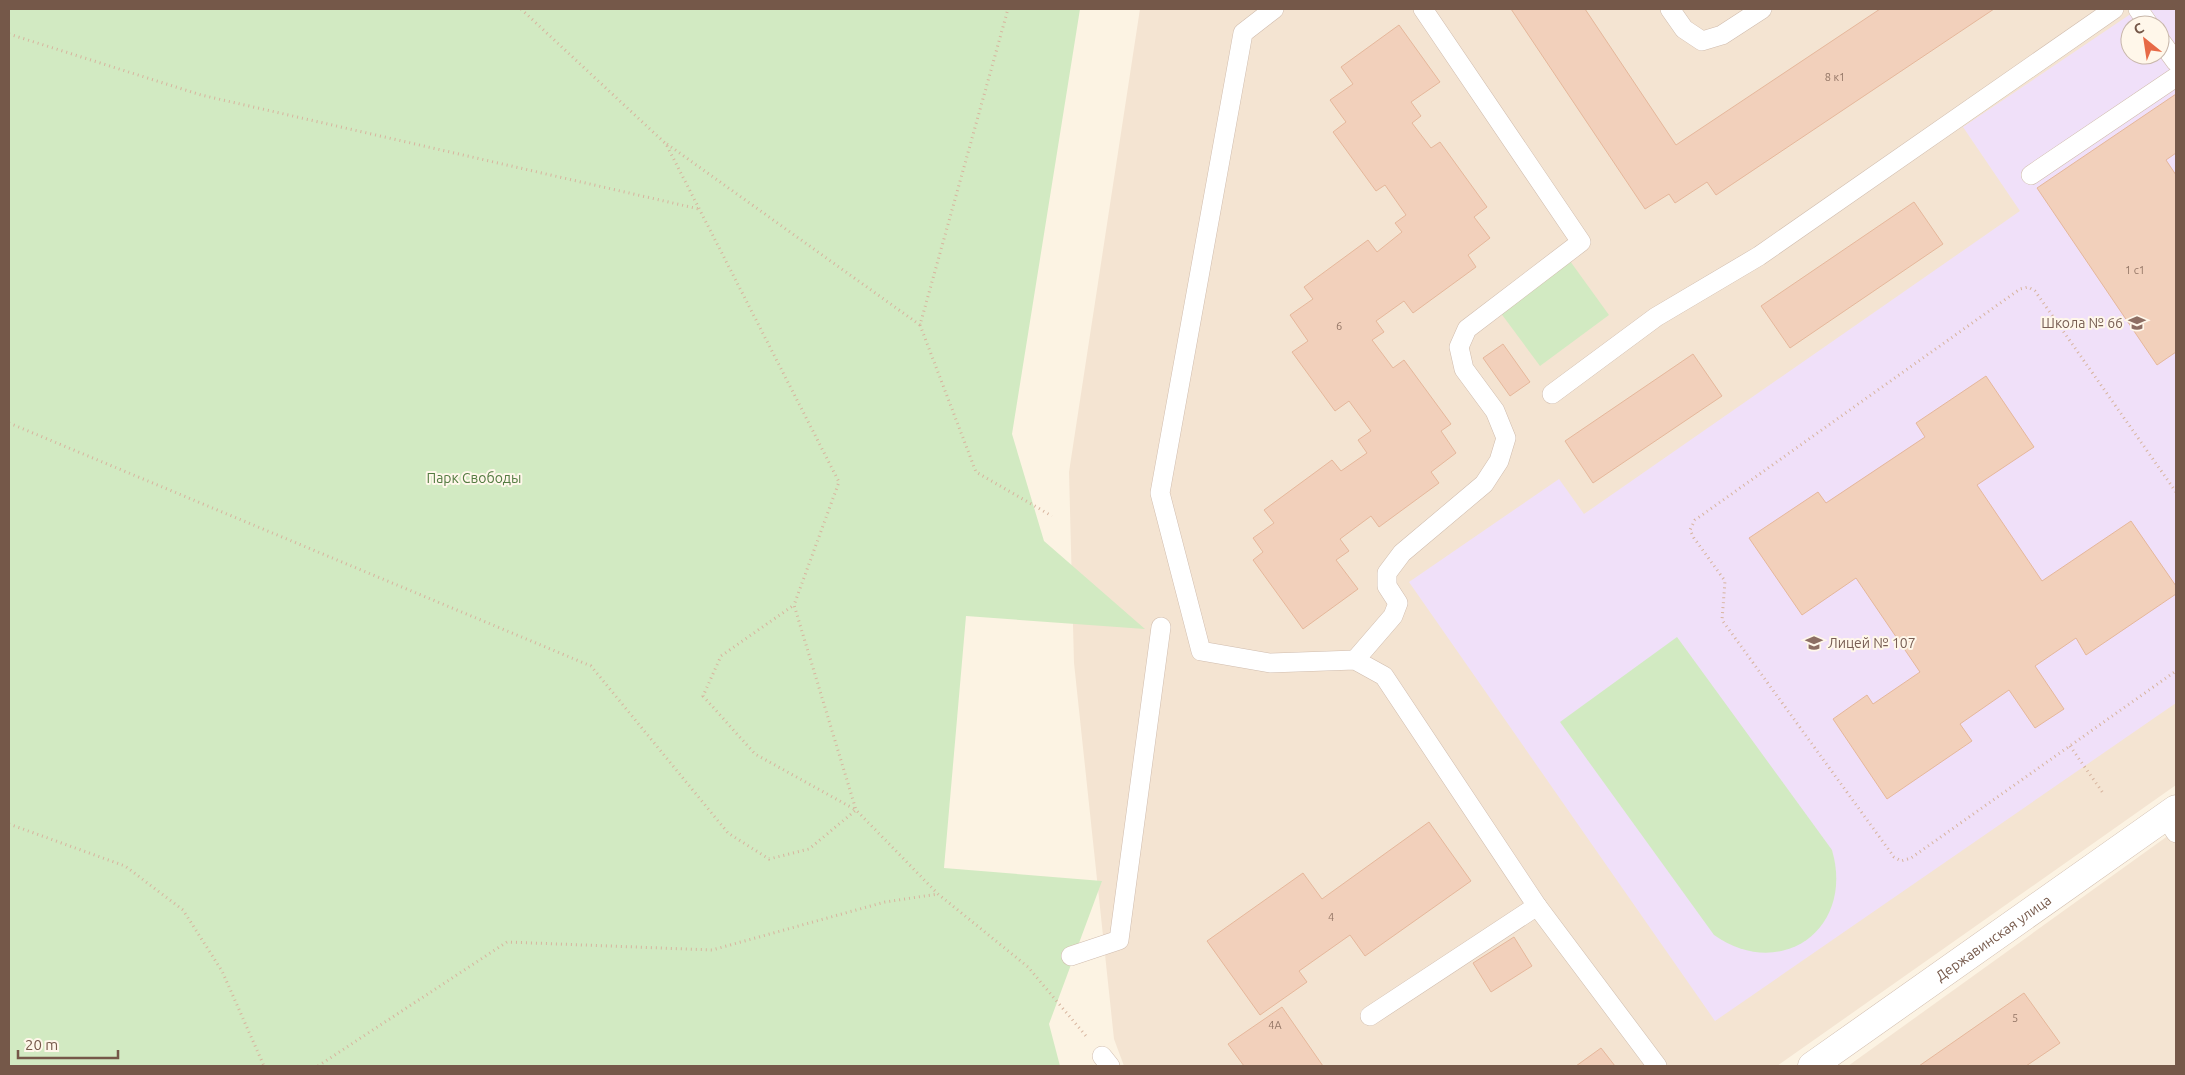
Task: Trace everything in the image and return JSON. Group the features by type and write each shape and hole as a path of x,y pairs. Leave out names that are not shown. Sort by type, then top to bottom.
{"street":[{"name":"Державинская улица","path":"1812,1066 2172,820"}],"lane":[{"path":"1274,9 1243,33 1160,493 1201,651 1270,663 1355,660 1384,676 1537,906 1657,1066"},
{"path":"1355,660 1393,616 1398,604 1387,586 1387,573 1402,554 1484,484 1498,462 1506,438 1495,411 1464,369 1459,347 1467,330 1581,242 1423,9"},
{"path":"1670,9 1684,29 1702,41 1722,36 1762,9"},
{"path":"1552,394 1656,317 1759,256 2114,9"},
{"path":"2031,175 2176,77"},
{"path":"1071,956 1119,940 1161,627"},
{"path":"1370,1016 1537,906"}],"path":[{"path":"521,9 666,144 920,325 976,472 1052,516"},
{"path":"920,325 1008,9"},
{"path":"9,34 201,95 700,210"},
{"path":"666,144 839,482 794,605 721,656 703,696 755,754 856,810 938,894 1028,967 1106,1061"},
{"path":"2176,492 2035,291 2028,287 2020,289 1696,520 1690,530 1725,581 1722,620 1894,857 1901,861 1911,858 2176,671"},
{"path":"9,423 591,666 728,833 769,859 809,849 856,810"},
{"path":"794,605 856,810"},
{"path":"2070,746 2103,793"},
{"path":"9,824 125,866 183,910 222,971 264,1066"},
{"path":"318,1066 507,942 712,950 885,902 938,894"}],"shaded area":[{"path":"1140,9 2176,9 2176,785 1777,1066 1124,1066 1114,1039 1074,663 1069,472"},
{"name":"Лицей № 107","path":"2138,9 2176,9 2176,703 1715,1021 1409,582 1559,479 1584,514 2020,211 1963,127 2120,21 2120,65 2170,65 2170,15 2129,15"},
{"path":"2176,830 2176,1066 1848,1066"}],"green space":[{"name":"Парк Свободы","path":"9,9 1080,9 1012,434 1044,541 1145,629 966,616 944,868 1102,881 1049,1024 1060,1066 9,1066"},
{"path":"1570,261 1609,315 1540,366 1500,312"},
{"path":"1677,637 1832,850 1836,878 1833,903 1822,924 1807,940 1787,950 1764,953 1739,948 1714,935 1560,722"}],"building":[{"path":"1511,9 1585,9 1676,145 1880,9 1994,9 1716,195 1707,182 1675,203 1669,194 1645,209"},
{"path":"1399,25 1440,82 1411,102 1421,116 1412,123 1431,148 1440,142 1487,207 1474,217 1490,238 1468,255 1476,267 1413,313 1404,301 1376,321 1384,332 1372,340 1393,368 1404,360 1451,424 1441,431 1456,453 1431,472 1439,483 1379,527 1371,516 1340,539 1349,551 1336,560 1358,589 1303,629 1253,560 1263,552 1253,538 1274,523 1264,510 1332,460 1341,471 1367,453 1358,440 1371,431 1349,401 1335,411 1292,352 1308,341 1290,315 1313,299 1304,287 1368,240 1377,252 1402,232 1395,223 1406,215 1385,185 1376,191 1333,132 1346,122 1330,100 1353,84 1341,67"},
{"path":"2176,94 2176,153 2166,160 2176,175 2176,352 2157,365 2037,188"},
{"path":"1914,202 1943,244 1790,348 1761,306"},
{"path":"1503,344 1530,382 1510,396 1483,358"},
{"path":"1693,354 1722,396 1593,483 1565,441"},
{"path":"1986,376 2034,447 1977,485 2042,581 2131,521 2176,586 2176,594 2086,655 2076,638 2035,666 2064,709 2035,728 2009,690 1960,724 1972,741 1887,799 1833,719 1867,695 1873,704 1920,672 1856,578 1802,615 1749,538 1818,492 1826,503 1925,437 1916,423"},
{"path":"1429,822 1471,881 1365,956 1350,935 1299,971 1307,982 1260,1015 1207,941 1303,873 1322,899"},
{"path":"1514,937 1532,966 1491,992 1473,963"},
{"path":"2024,993 2060,1043 2026,1066 1919,1066"},
{"path":"1282,1007 1323,1066 1244,1066 1228,1044"},
{"path":"1601,1048 1615,1066 1576,1066"}],"place":[{"name":"Школа № 66","path":"2137,323"},
{"name":"Лицей № 107","path":"1814,643"}]}
